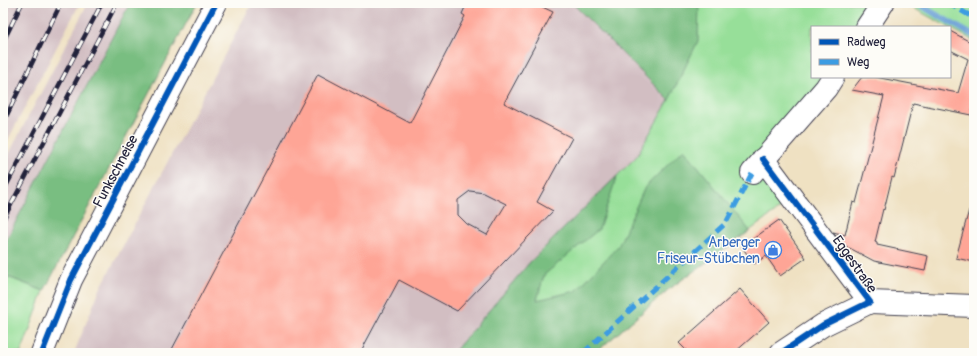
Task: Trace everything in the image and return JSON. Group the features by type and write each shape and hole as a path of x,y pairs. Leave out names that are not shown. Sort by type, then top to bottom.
{"street":[{"name":"Funkschneise","path":"42,353 71,280 216,3"},
{"path":"868,26 883,3"},
{"name":"Eggestraße","path":"781,353 823,324 870,302 758,166 826,88 832,78"},
{"path":"870,302 974,306"}],"shaded area":[{"path":"3,3 80,3 3,149"},
{"path":"88,3 130,3 3,246 3,165"},
{"path":"252,3 572,3 669,100 636,157 531,261 453,353 74,353 99,291"}],"green space":[{"path":"130,3 197,3 44,291 3,275 3,246"},
{"path":"572,3 885,3 871,26 811,26 811,78 840,78 768,158 785,205 669,289 597,353 453,353 531,261 636,157 669,100"},
{"path":"572,3 699,3 698,41 669,100"},
{"path":"904,3 974,3 974,41 951,29 951,26 946,26"},
{"path":"684,149 750,231 669,289 597,353 453,353 531,261 617,176 599,229 544,275 537,300 576,291 619,245 645,187"},
{"path":"3,275 44,291 21,353 3,353"}],"building":[{"path":"467,3 534,3 553,12 504,103 572,138 537,202 553,211 457,311 399,280 360,353 170,353 318,74 410,123 465,16 462,14","holes":["470,191 484,193 506,204 487,235 467,224 458,215 458,200"]},
{"path":"951,32 974,44 974,104 971,115 913,103 894,178 892,177 875,242 877,245 928,256 925,271 874,261 842,244 833,232 845,235 853,202 856,203 884,96 852,90 861,78 880,78 958,93 968,59 951,50"},
{"path":"969,210 974,210 974,262 956,258"},
{"path":"779,220 806,258 780,276 766,256 754,264 742,247"},
{"path":"740,289 769,322 734,353 689,353 679,343"}],"waterway":[{"path":"918,4 974,36"}],"railway":[{"path":"3,42 22,3"},
{"path":"3,123 61,3"},
{"path":"3,192 102,3"},
{"path":"3,220 117,3"},
{"path":"3,69 5,65"}],"marked path":[{"path":"948,3 974,18"},
{"path":"583,353 726,223 752,173"}],"cycle path":[{"path":"42,353 71,280 216,3"},
{"path":"763,159 870,302 823,325 781,353"}],"place":[{"name":"Arberger Friseur-Stübchen","path":"773,250"}]}
